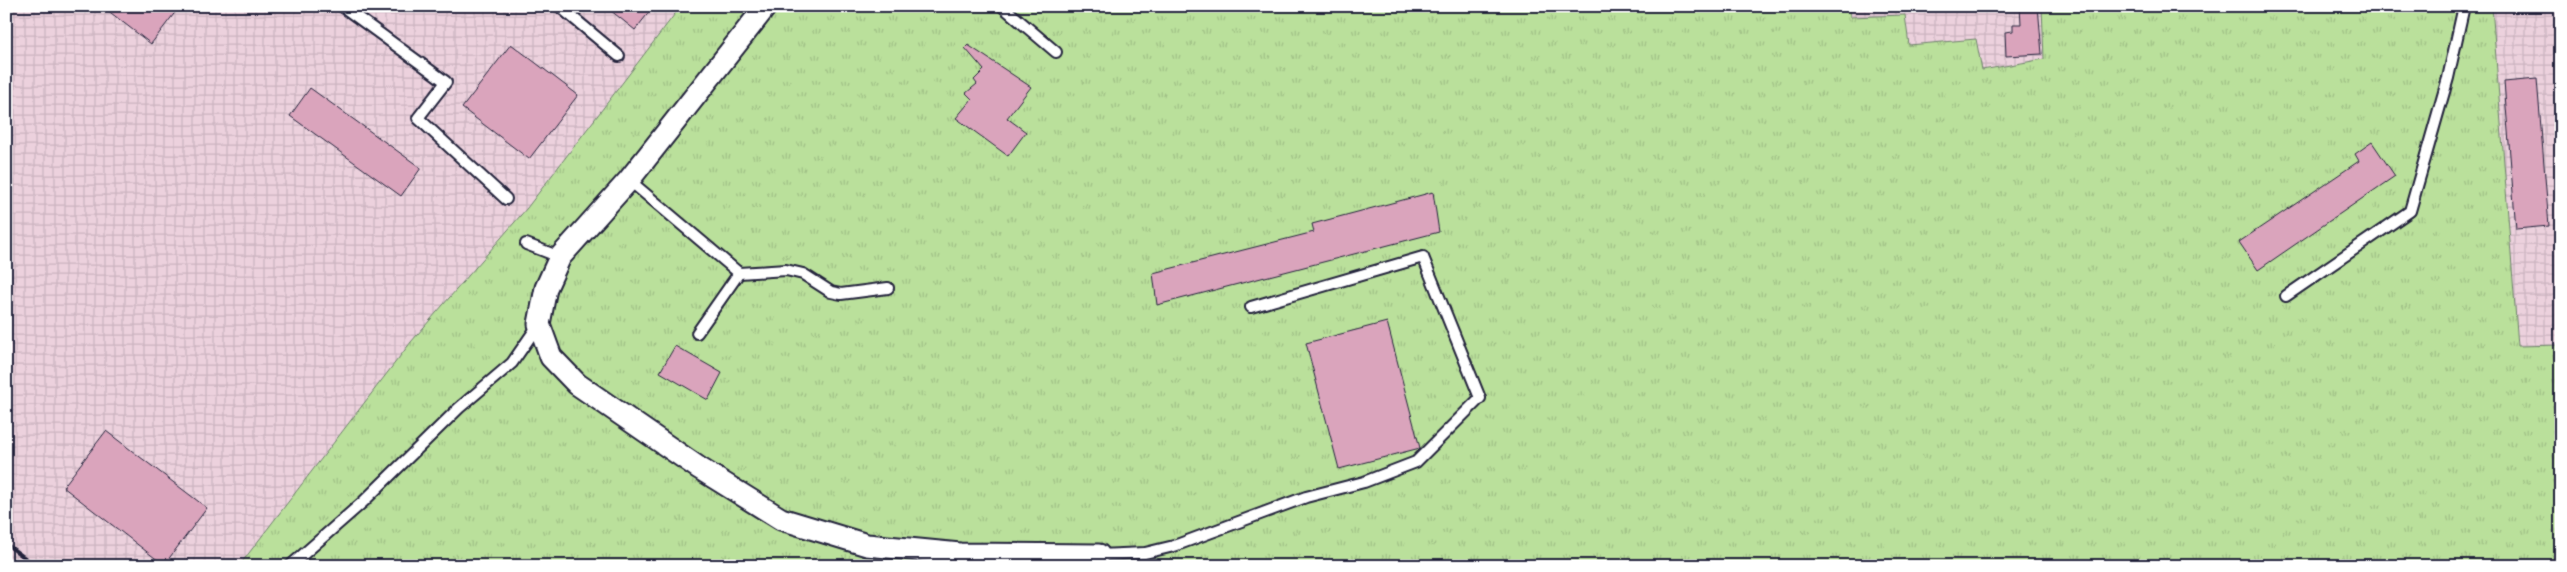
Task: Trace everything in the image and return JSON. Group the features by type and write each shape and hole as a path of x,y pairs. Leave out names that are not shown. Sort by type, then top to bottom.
{"street":[{"path":"766,6 629,180 560,257 546,288 539,324 551,357 577,384 699,468 781,519 867,545 960,554 1099,555"}],"lane":[{"path":"342,6 446,82 418,118 506,199"},
{"path":"559,6 620,56"},
{"path":"1002,6 1056,52"},
{"path":"2286,296 2410,211 2448,78 2464,6"},
{"path":"629,180 738,273 786,270 803,274 832,292 842,294 888,288"},
{"path":"526,244 560,257"},
{"path":"1099,555 1145,553 1174,546 1306,497 1364,482 1416,462 1480,398 1423,256 1251,307"},
{"path":"697,333 738,273"},
{"path":"290,566 363,502 459,408 512,363 539,324"}],"shaded area":[{"path":"6,6 681,6 527,208 411,342 239,566 6,566"},
{"path":"1849,6 2042,6 2044,59 1982,70 1976,39 1909,46 1905,15 1850,17"},
{"path":"2492,6 2561,6 2561,345 2518,346"}],"green space":[{"path":"681,6 1849,6 1850,17 1905,15 1909,45 1976,39 1982,70 2044,59 2042,6 2492,6 2518,346 2561,345 2561,566 239,566 411,342 527,208"}],"building":[{"path":"102,6 180,6 151,44"},
{"path":"605,6 654,6 635,30"},
{"path":"2020,6 2038,6 2042,54 2006,56 2005,32 2013,31 2013,24 2021,24"},
{"path":"511,44 578,95 529,159 462,108"},
{"path":"968,45 1031,87 1007,118 1026,132 1008,156 956,118 972,99 966,93 977,84 974,80 984,70 965,48"},
{"path":"2537,79 2549,226 2516,229 2504,82"},
{"path":"310,88 421,168 401,196 290,116"},
{"path":"2372,142 2395,176 2258,270 2239,242 2359,161 2355,154"},
{"path":"1433,192 1439,232 1157,305 1153,273 1314,232 1312,224"},
{"path":"1387,322 1420,448 1339,469 1306,343"},
{"path":"675,346 722,373 708,400 660,372"},
{"path":"106,431 207,508 164,565 63,487"}],"railway":[{"path":"6,544 36,566"}]}
